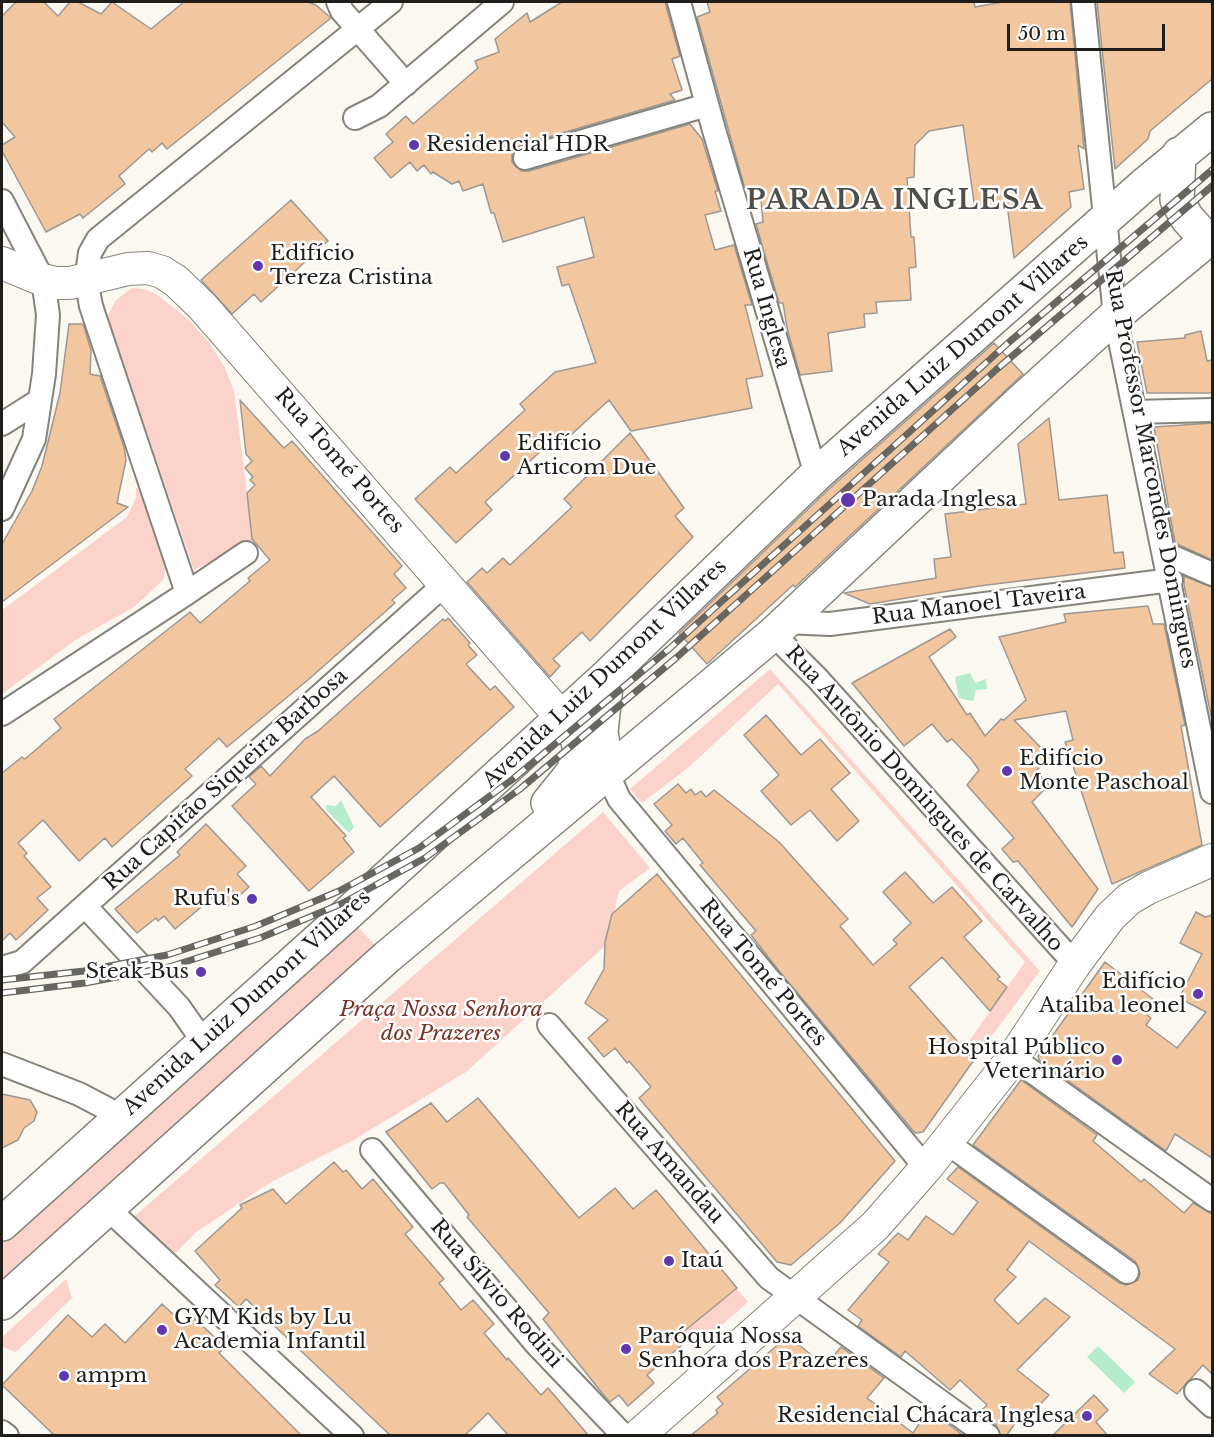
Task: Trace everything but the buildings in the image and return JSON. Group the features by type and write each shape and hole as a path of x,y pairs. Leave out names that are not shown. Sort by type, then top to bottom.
{"main road":[{"name":"Avenida Luiz Dumont Villares","path":"2,1224 203,1041 346,915 607,676 816,475 1179,154 1212,129"},
{"path":"2,1303 106,1207 503,858 779,628 1115,316 1210,238 1187,218 1177,200 1179,154"},
{"name":"Rua Tomé Portes","path":"2,263 43,280 70,283 129,269 148,268 162,272 176,281 202,306 561,717"},
{"path":"607,676 600,732 607,772"},
{"path":"503,858 509,838 558,794 573,772 580,751 577,737 561,717"},
{"path":"638,1436 875,1226 926,1168 1013,1058 1075,964 1110,917 1129,899 1148,888 1212,860"}],"street":[{"path":"187,593 91,306 86,280 90,253 98,239 391,2"},
{"path":"355,118 379,106 502,2"},
{"name":"Rua Inglesa","path":"680,2 707,105 816,475"},
{"name":"Rua Professor Marcondes Domingues","path":"1083,2 1115,316 1166,554 1212,792"},
{"path":"336,5 406,84"},
{"path":"525,158 707,105"},
{"path":"2,201 43,280 48,315 34,439 2,509"},
{"path":"2,424 40,400"},
{"path":"1135,412 1212,410"},
{"path":"2,714 246,553"},
{"path":"1166,554 1212,574"},
{"name":"Rua Manoel Taveira","path":"779,628 830,624 1171,580"},
{"name":"Rua Capitão Siqueira Barbosa","path":"2,968 22,962 446,583"},
{"name":"Rua Antônio Domingues de Carvalho","path":"779,628 817,678 1075,964"},
{"name":"Rua Tomé Portes","path":"607,772 619,800 926,1168"},
{"path":"85,906 179,1007 203,1041"},
{"name":"Rua Amandau","path":"549,1025 768,1278 988,1436"},
{"path":"1013,1058 1212,1200"},
{"path":"2,1064 79,1094 121,1116"},
{"path":"946,1142 1127,1272"},
{"name":"Rua Sílvio Rodini","path":"372,1150 537,1345 624,1436"},
{"path":"106,1207 352,1436"},
{"path":"1196,1391 1212,1406"},
{"path":"2,1432 7,1436"}],"green space":[{"path":"132,288 144,289 156,294 188,319 208,341 224,366 234,391 253,540 194,570 107,317 116,300"},
{"path":"136,488 140,489 165,560 163,580 134,607 77,639 2,694 2,610 127,517 136,498"},
{"path":"770,669 1040,971 974,1060 964,1048 1025,962 778,684 689,767 642,803 630,789"},
{"name":"Praça Nossa Senhora dos Prazeres","path":"603,812 650,868 619,891 607,944 466,1072 350,1142 271,1182 195,1233 170,1259 129,1221"},
{"path":"356,925 377,947 2,1283 2,1243"},
{"path":"66,1279 72,1298 16,1352 2,1347 2,1337"},
{"path":"736,1288 748,1302 695,1348 682,1332"}],"shaded area":[{"path":"970,673 975,683 986,679 987,689 976,690 973,701 959,698 955,677"},
{"path":"341,800 354,827 349,833 327,811 326,805 336,806"},
{"path":"1098,1346 1135,1382 1124,1393 1087,1357"}],"railway":[{"path":"2,980 84,971 167,955 256,926 339,891 419,848 513,779 669,649 1008,343 1212,170"},
{"path":"2,993 85,983 169,967 260,938 343,903 425,858 520,789 676,658 997,369 1212,186"}],"place":[{"name":"Residencial HDR","path":"414,145"},
{"name":"Edifício Tereza Cristina","path":"258,266"},
{"name":"Edifício Articom Due","path":"505,456"},
{"name":"Parada Inglesa","path":"848,500"},
{"name":"Edifício Monte Paschoal","path":"1007,771"},
{"name":"Rufu's","path":"252,899"},
{"name":"Steak Bus","path":"201,972"},
{"name":"Edifício Ataliba leonel","path":"1198,994"},
{"name":"Hospital Público Veterinário","path":"1117,1060"},
{"name":"Itaú","path":"669,1261"},
{"name":"GYM Kids by Lu Academia Infantil","path":"162,1330"},
{"name":"Paróquia Nossa Senhora dos Prazeres","path":"626,1349"},
{"name":"ampm","path":"64,1376"},
{"name":"Residencial Chácara Inglesa","path":"1087,1416"}],"district":[{"name":"PARADA INGLESA","path":"895,201"}]}
